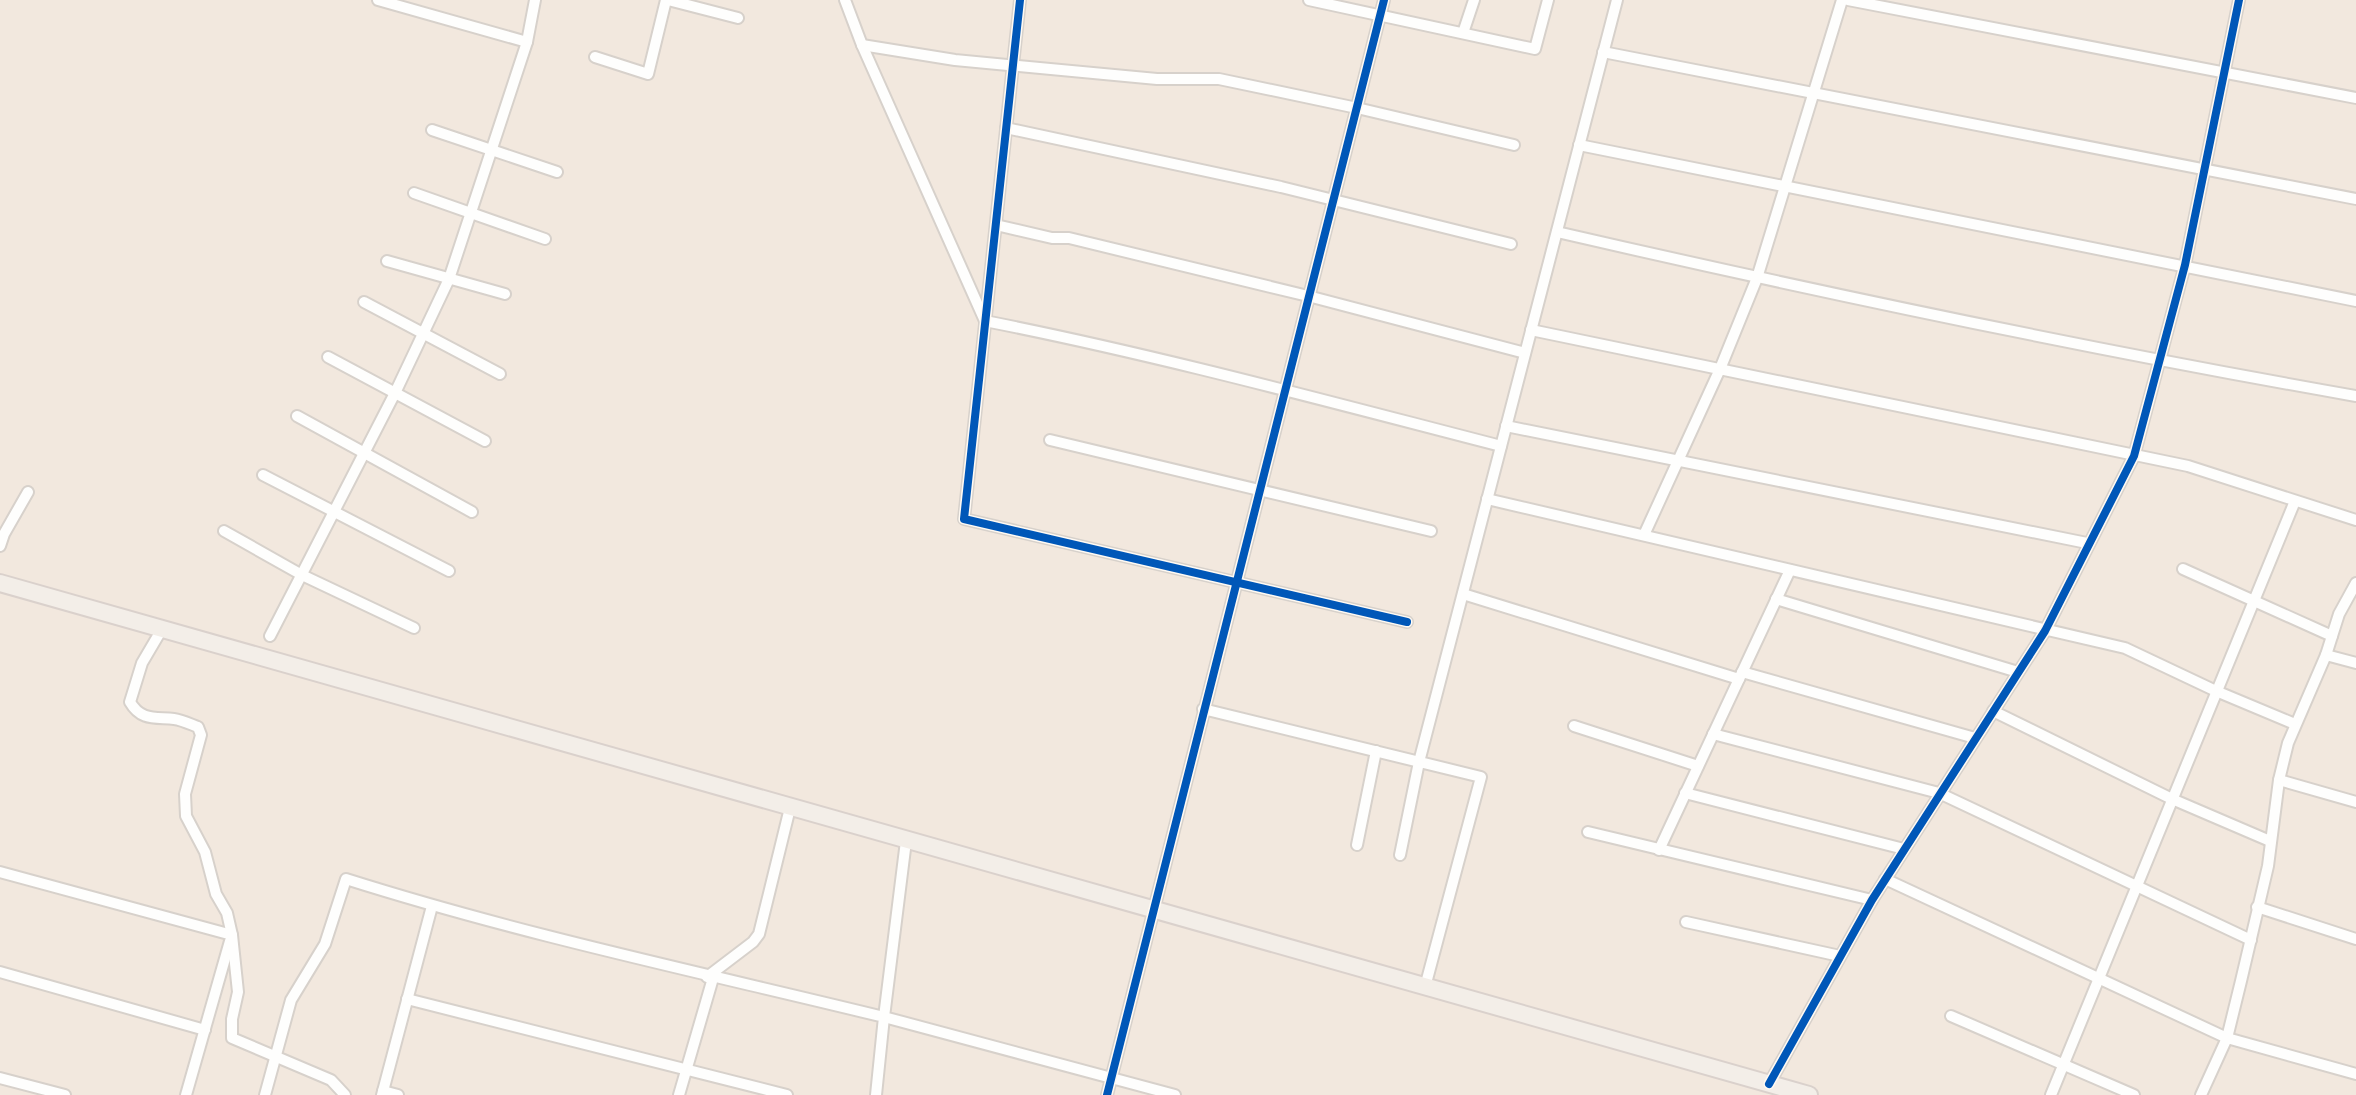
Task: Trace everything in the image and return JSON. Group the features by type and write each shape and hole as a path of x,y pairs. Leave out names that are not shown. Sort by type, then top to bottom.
{"main road":[{"path":"0,583 1809,1095"}],"street":[{"path":"378,0 527,42"},
{"path":"270,636 395,393 449,279 473,214 527,42 535,0"},
{"path":"595,57 648,74 667,0 738,18"},
{"path":"846,0 862,45 985,321"},
{"path":"1020,0 964,519 1407,622"},
{"path":"1309,0 1535,49 1548,0"},
{"path":"1107,1095 1384,0"},
{"path":"1463,33 1474,0"},
{"path":"1400,855 1419,762 1617,0"},
{"path":"1644,535 1720,369 1757,278 1842,0"},
{"path":"1848,0 2356,99"},
{"path":"1769,1084 1872,900 2045,631 2087,543 2134,456 2185,265 2239,0"},
{"path":"862,45 955,60 1157,80 1220,79 1514,145"},
{"path":"1604,52 2356,199"},
{"path":"1006,128 1333,200 1511,244"},
{"path":"432,130 557,172"},
{"path":"1579,146 2185,265 2356,301"},
{"path":"414,194 545,239"},
{"path":"996,225 1052,238 1069,238 1308,296 1525,353"},
{"path":"1557,232 1757,278 2159,362 2356,396"},
{"path":"387,261 506,294"},
{"path":"364,302 500,374"},
{"path":"985,321 1054,335 1284,390 1501,446"},
{"path":"1531,330 2188,466 2356,520"},
{"path":"328,357 485,441"},
{"path":"297,416 472,512"},
{"path":"1506,426 2087,543"},
{"path":"1050,440 1431,531"},
{"path":"263,475 449,571"},
{"path":"0,546 4,534 28,492"},
{"path":"1487,499 2125,648 2216,691 2295,724"},
{"path":"2051,1095 2295,501"},
{"path":"224,531 302,575 414,628"},
{"path":"2183,569 2255,599 2332,636"},
{"path":"1659,850 1790,570"},
{"path":"2201,1095 2227,1038 2268,866 2279,780 2295,724 2326,655 2339,614 2356,583"},
{"path":"1463,594 1740,675 1975,738"},
{"path":"1776,599 2018,672"},
{"path":"162,629 142,663 130,702 136,713 151,718 177,719 198,727 201,735 185,794 186,816 205,852 216,894 227,914 232,935 238,992 232,1019 232,1038 331,1080 345,1095"},
{"path":"2326,655 2356,663"},
{"path":"1203,709 1482,777 1425,987"},
{"path":"1993,711 2172,799 2270,841"},
{"path":"1574,726 1698,766"},
{"path":"1713,734 1939,793 2251,940"},
{"path":"1357,845 1376,751"},
{"path":"2279,780 2356,802"},
{"path":"1686,793 1904,849"},
{"path":"679,1095 710,978 753,942 759,934 790,808"},
{"path":"1588,832 1872,900"},
{"path":"876,1095 906,841"},
{"path":"0,872 232,935"},
{"path":"265,1095 291,1000 325,944 346,879 432,906 710,978 884,1017 1175,1095"},
{"path":"1885,879 2227,1038 2356,1074"},
{"path":"398,1095 382,1093 432,906"},
{"path":"2257,907 2356,939"},
{"path":"1686,922 1840,956"},
{"path":"186,1095 232,935"},
{"path":"0,972 205,1030"},
{"path":"407,999 787,1095"},
{"path":"1952,1016 2134,1095"},
{"path":"0,1078 65,1095"}],"shaded area":[{"path":"0,0 2356,0 2356,1095 0,1095"}],"cycle path":[{"path":"1020,0 964,519 1407,622"},
{"path":"1107,1095 1384,0"},
{"path":"1769,1084 1872,900 2045,631 2134,456 2185,265 2239,0"}]}
